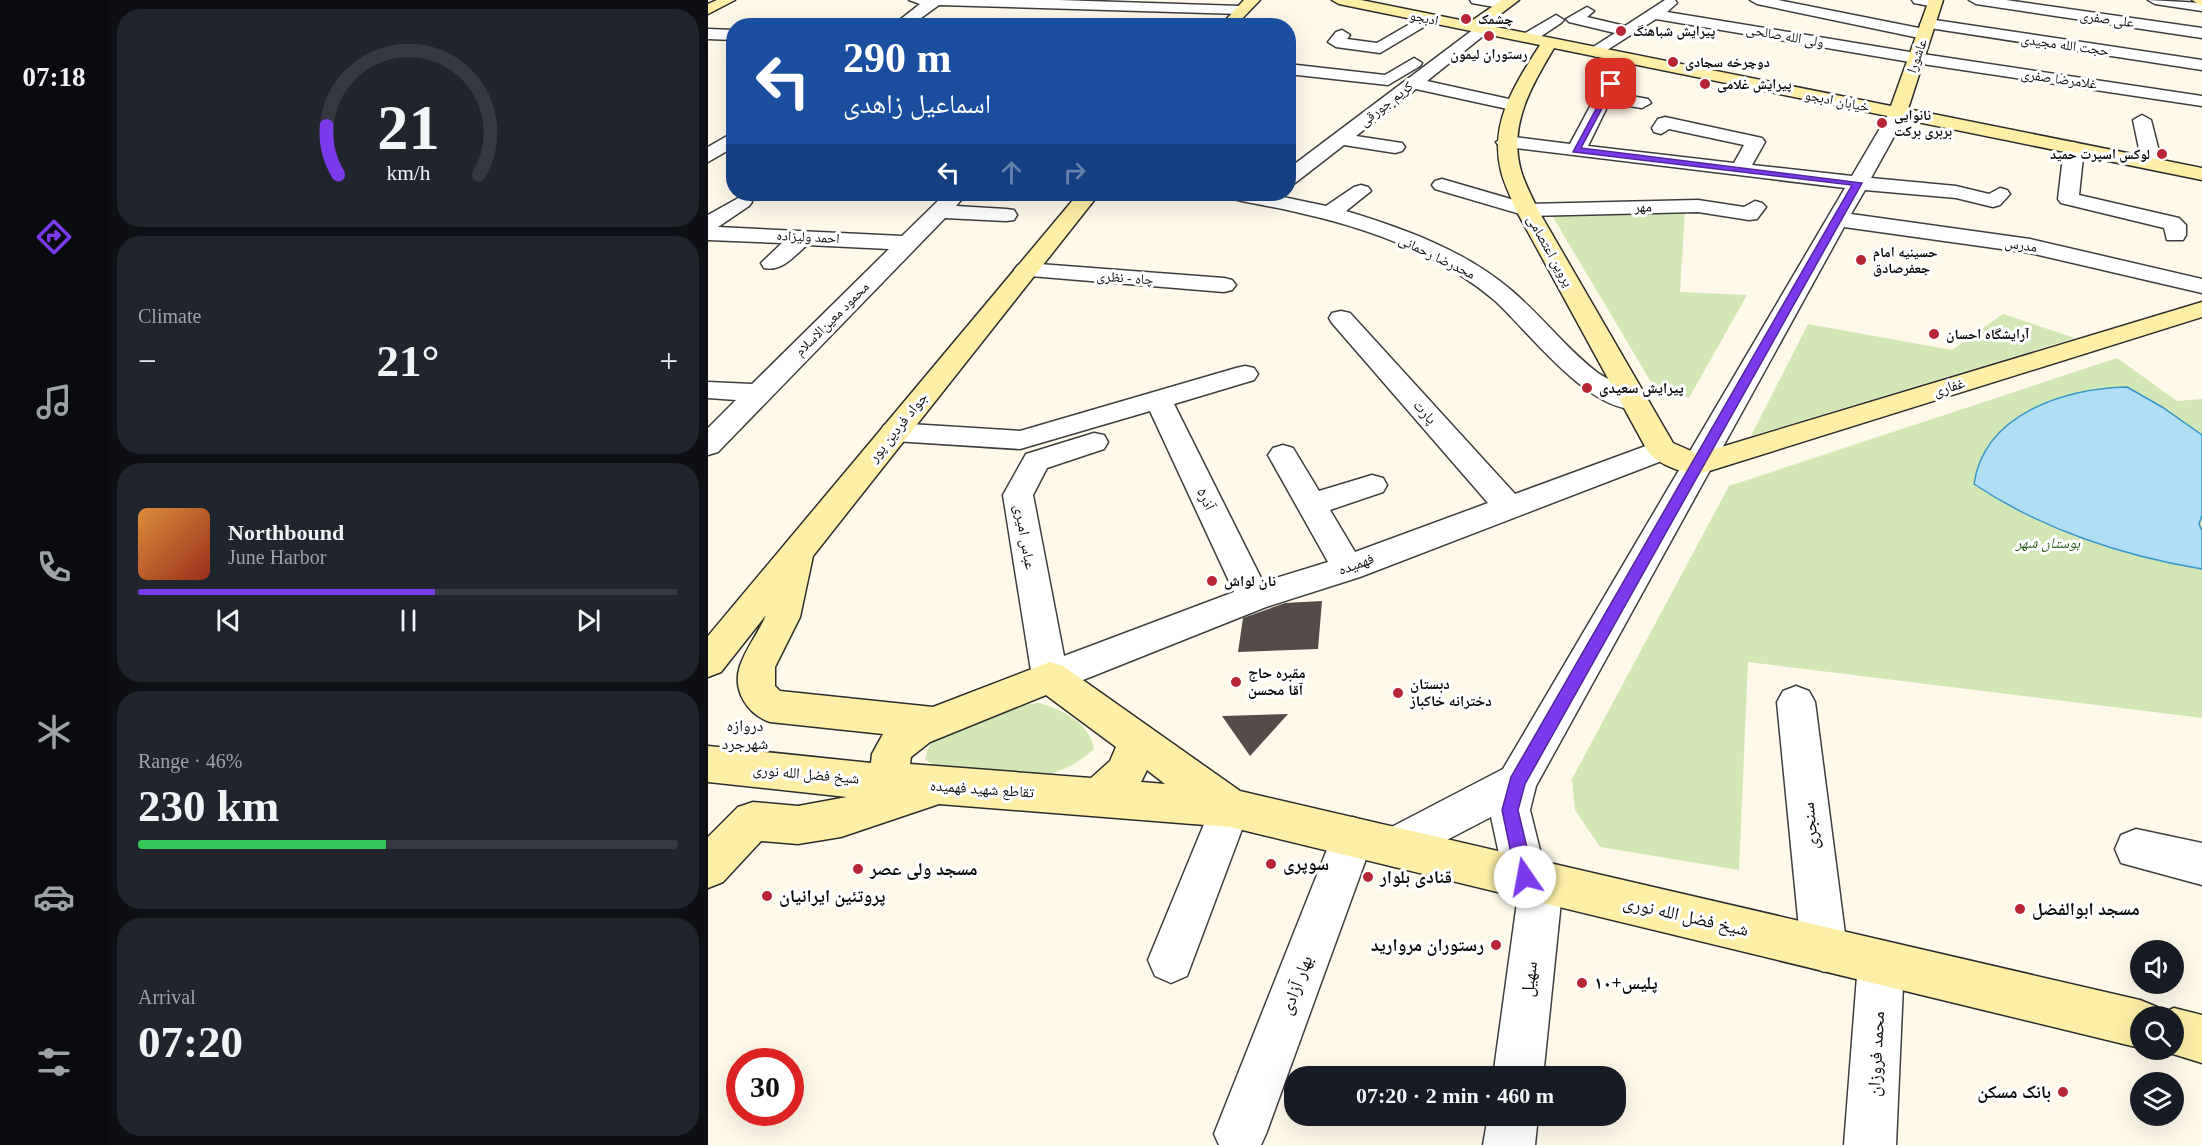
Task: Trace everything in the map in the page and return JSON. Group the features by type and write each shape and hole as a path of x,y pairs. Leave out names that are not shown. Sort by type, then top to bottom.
{"street":[{"path":"708,8 720,0"},
{"path":"708,8 728,0"},
{"path":"916,0 1240,10"},
{"path":"1234,18 1253,0"},
{"name":"ادبجو","path":"1339,0 1405,14 1423,12 1478,28"},
{"path":"1477,0 1509,2"},
{"name":"حجت الله مجیدی","path":"1757,0 1832,20 1926,29 1993,31 2134,61 2202,65"},
{"name":"علی صفری","path":"1976,0 2202,33"},
{"path":"2155,0 2202,7"},
{"path":"910,18 935,1"},
{"name":"عاشورا","path":"1898,113 1926,29 1930,1"},
{"path":"1478,28 1509,2"},
{"path":"995,15 1010,3"},
{"path":"1062,18 1077,5"},
{"path":"1596,52 1629,30 1660,5"},
{"name":"ولی الله صالحی","path":"1660,5 1916,58"},
{"path":"1129,18 1140,7"},
{"path":"1587,11 1574,19 1654,33"},
{"path":"1342,35 1336,42 1380,48 1402,33 1423,12"},
{"path":"1539,41 1556,20"},
{"path":"1381,28 1402,33"},
{"name":"خیابان ادبجو","path":"1478,28 2202,174"},
{"name":"کریم جورقی","path":"1296,173 1414,83 1478,28"},
{"path":"708,34 726,34"},
{"name":"پروین اعتصامی","path":"1539,41 1512,105 1506,142 1510,170 1527,210 1662,450"},
{"path":"1308,71 1318,55"},
{"path":"1576,150 1624,58"},
{"name":"غلامرضا صفری","path":"1916,58 2202,101"},
{"path":"1296,70 1388,80 1414,63"},
{"path":"2015,92 2016,73"},
{"path":"2072,81 2074,100"},
{"path":"1414,83 1512,105"},
{"path":"1604,97 1642,103"},
{"name":"سهیل","path":"1519,1066 1533,879 1510,810 1517,782 1898,113"},
{"path":"2142,120 2152,164"},
{"path":"1661,128 1665,123 1702,124 1755,142 1740,169"},
{"path":"708,133 726,133"},
{"path":"1340,139 1381,149"},
{"path":"1506,142 1858,183 1956,192 1994,201 2000,194"},
{"path":"708,156 726,144"},
{"path":"2074,148 2068,199 2171,223 2175,225 2175,235"},
{"path":"1442,185 1527,210"},
{"path":"1329,214 1361,191"},
{"name":"محمود معین‌الاسلام","path":"708,445 949,201"},
{"name":"جواد فردین پور","path":"708,662 1083,201"},
{"name":"محدرضا رحمانی","path":"1284,201 1412,242 1479,277 1569,361 1605,390 1635,402"},
{"path":"708,224 742,202"},
{"name":"مهر","path":"1527,210 1698,206 1749,213 1755,207"},
{"path":"939,211 1006,215"},
{"path":"742,234 772,213"},
{"name":"مدرس","path":"1837,219 2030,246 2202,286"},
{"path":"772,263 796,231"},
{"name":"احمد ولیزاده","path":"708,232 742,234 796,231 907,243"},
{"name":"چاه - نظری","path":"1026,270 1224,285"},
{"name":"غفاری","path":"1696,465 2202,309"},
{"name":"پارت","path":"1341,318 1509,507"},
{"path":"894,432 1020,440 1245,374"},
{"path":"708,390 759,393"},
{"name":"آذر۵","path":"1159,400 1254,598"},
{"name":"عباس امیری","path":"1050,677 1018,495 1036,461 1094,442"},
{"path":"1662,450 1696,465"},
{"name":"فهمیده","path":"1050,677 1254,598 1348,568 1662,450"},
{"path":"1283,455 1348,568"},
{"path":"1312,505 1372,485"},
{"path":"801,548 783,617 757,667 757,691 770,706 933,723"},
{"path":"922,784 890,772 891,754 906,736 1050,677 1136,740 1132,763 1125,774 1112,787 1095,797"},
{"name":"سنجری","path":"1796,702 1824,949"},
{"name":"شیخ فضل الله نوری","path":"1136,740 1230,808"},
{"name":"شیخ فضل الله نوری","path":"708,764 797,775 922,784"},
{"path":"1374,842 1517,782"},
{"path":"708,867 753,821 798,825 841,818 922,784"},
{"name":"تقاطع شهید فهمیده","path":"922,784 1095,797"},
{"name":"شیخ فضل الله نوری","path":"1095,797 1230,808 2130,1022"},
{"path":"1171,960 1230,808"},
{"name":"بهار آزادی","path":"1240,1134 1374,842"},
{"path":"2136,849 2202,864"},
{"name":"محمد فروزان","path":"1870,1145 1881,963"},
{"path":"2184,1034 2202,1039"},
{"path":"1509,1145 1512,1126"}],"green space":[{"path":"1685,210 1680,292 1747,295 1689,398 1654,387 1550,212"},
{"path":"2003,314 2075,338 1751,436 1808,324 1952,350"},
{"name":"بوستان شهر","path":"2117,358 2177,401 2202,399 2202,718 1748,662 1739,870 1600,847 1575,810 1572,779 1729,486"},
{"path":"1039,703 1074,719 1087,732 1094,749 1055,773 1012,779 958,774 945,771 925,759 932,742 953,727 982,715"}],"water":[{"path":"2127,387 2162,407 2202,435 2202,515 2199,524 2202,531 2202,569 2142,557 2084,538 2027,514 1974,484 1981,460 1993,439 2010,423 2054,400 2078,393"}],"building":[{"path":"1322,601 1318,649 1238,652 1243,618 1285,603"},
{"path":"1288,714 1250,756 1222,716"}],"place":[{"name":"چشمک","path":"1466,19"},
{"name":"پیرایش شباهنگ","path":"1621,31"},
{"name":"رستوران لیمون","path":"1489,36"},
{"name":"دوچرخه سجادی","path":"1673,62"},
{"name":"پیرایش غلامی","path":"1705,84"},
{"name":"نانوایی بربری برکت","path":"1882,123"},
{"name":"لوکس اسپرت حمید","path":"2162,154"},
{"name":"حسینیه امام جعفرصادق","path":"1861,260"},
{"name":"آرایشگاه احسان","path":"1934,334"},
{"name":"پیرایش سعیدی","path":"1587,388"},
{"name":"نان لواش","path":"1212,581"},
{"name":"مقبره حاج آقا محسن","path":"1236,682"},
{"name":"دبستان دخترانه خاکباز","path":"1398,693"},
{"name":"سوپری","path":"1271,864"},
{"name":"مسجد ولی عصر","path":"858,869"},
{"name":"قنادی بلوار","path":"1368,877"},
{"name":"پروتئین ایرانیان","path":"767,896"},
{"name":"مسجد ابوالفضل","path":"2020,909"},
{"name":"رستوران مروارید","path":"1496,945"},
{"name":"پلیس+۱۰","path":"1582,983"},
{"name":"بانک مسکن","path":"2063,1092"}],"district":[{"name":"دروازه شهرجرد","path":"745,734"}],"route":[{"path":"1525,877 1510,810 1517,782 1858,183 1576,150 1611,84"}]}
